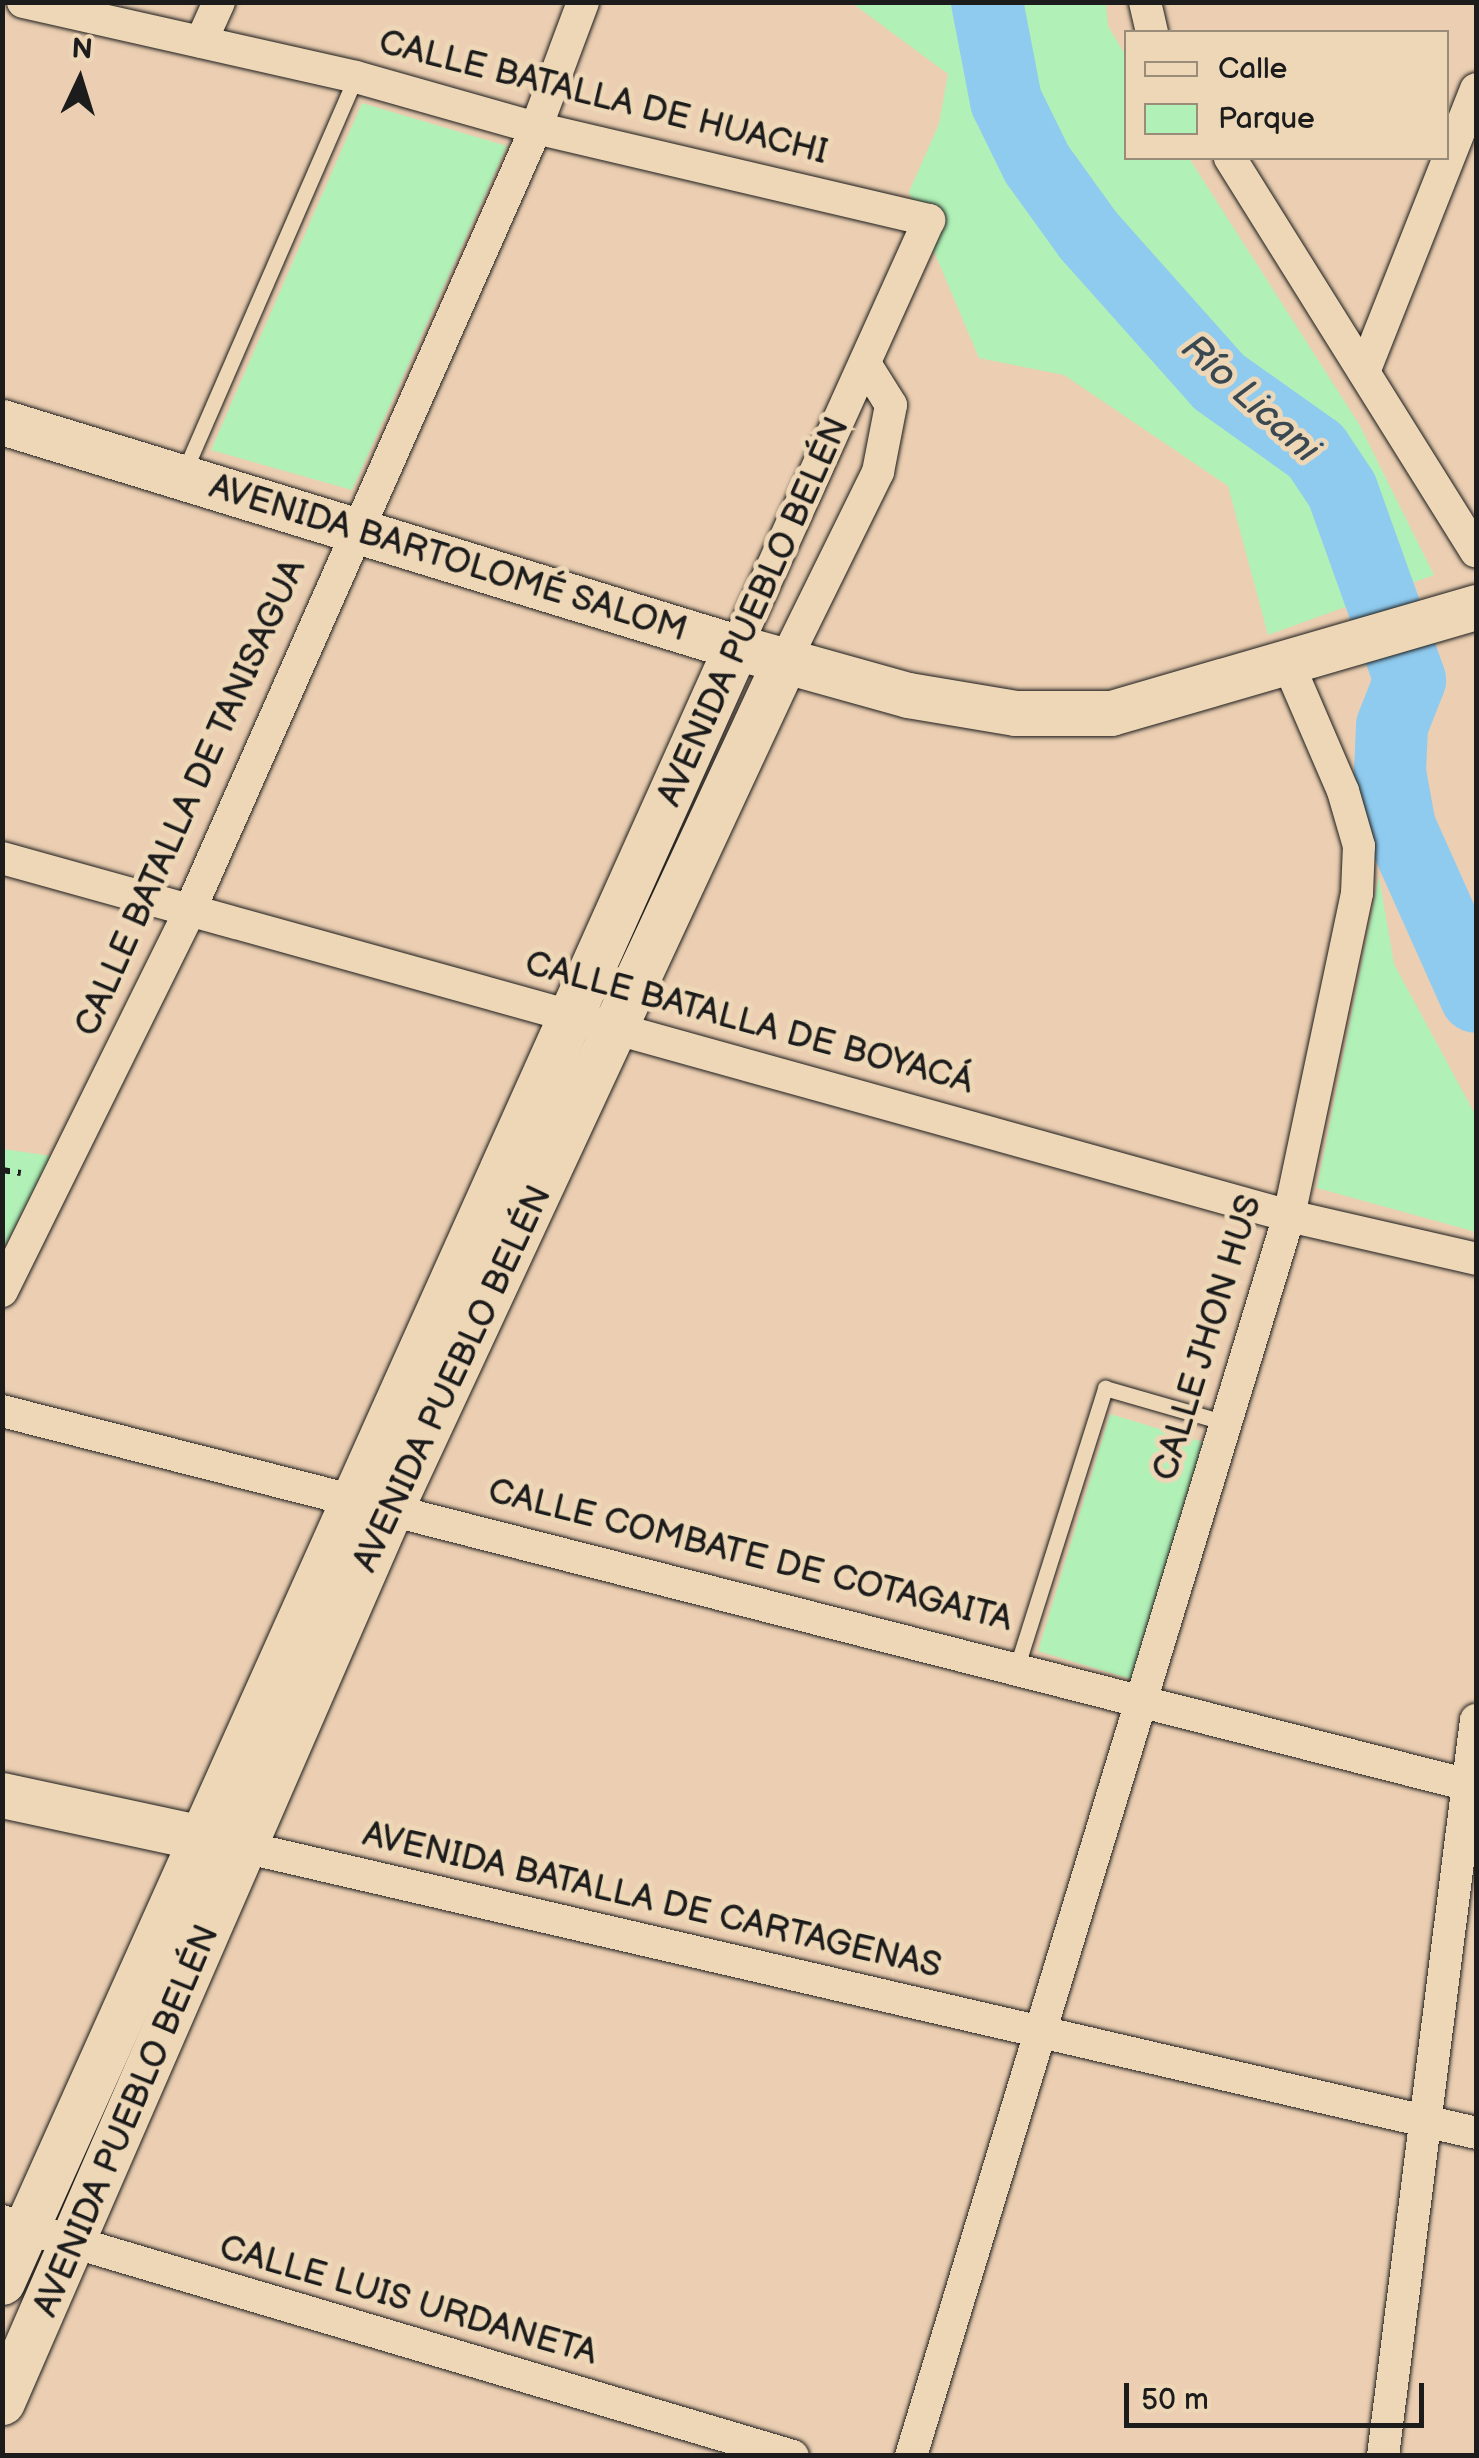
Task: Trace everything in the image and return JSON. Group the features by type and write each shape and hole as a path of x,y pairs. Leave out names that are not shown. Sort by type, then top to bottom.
{"street":[{"name":"CALLE BATALLA DE HUACHI","path":"23,2 356,77 536,128 928,220"},
{"path":"201,42 220,2"},
{"name":"CALLE BATALLA DE TANISAGUA","path":"2,1291 190,910 536,128 583,2"},
{"path":"1145,2 1152,30"},
{"path":"1449,157 1476,89"},
{"path":"1231,160 1476,552"},
{"path":"1364,372 1448,160"},
{"name":"AVENIDA PUEBLO BELÉN","path":"2,2402 76,2245 224,1843 373,1502 571,1016 928,220"},
{"name":"AVENIDA PUEBLO BELÉN","path":"373,1502 616,1026 785,661 878,472 892,405 866,365"},
{"name":"AVENIDA BARTOLOMÉ SALOM","path":"2,422 736,647 908,694 1015,713 1111,713 1359,645 1476,607"},
{"name":"CALLE JHON HUS","path":"911,2456 1289,1216 1357,894 1358,846 1343,791 1288,662"},
{"name":"CALLE BATALLA DE BOYACÁ","path":"2,858 1289,1216 1476,1259"},
{"name":"CALLE COMBATE DE COTAGAITA","path":"2,1411 1017,1666 1473,1786"},
{"path":"1383,2456 1422,2121 1473,1786 1476,1720"},
{"path":"2,1795 224,1843"},
{"name":"AVENIDA PUEBLO BELÉN","path":"2,2282 14,2225 224,1843"},
{"name":"AVENIDA BATALLA DE CARTAGENAS","path":"224,1843 1476,2134"},
{"name":"CALLE LUIS URDANETA","path":"14,2225 792,2456"}],"lane":[{"path":"182,477 356,77"},
{"path":"1017,1666 1105,1388 1226,1423"}],"green space":[{"path":"852,3 1106,3 1108,26 1124,53 1124,160 1190,160 1359,424 1434,575 1268,635 1228,486 1064,375 979,358 909,192 939,124 948,74"},
{"path":"362,103 507,146 352,490 211,450"},
{"path":"1379,876 1394,964 1476,1116 1476,1232 1317,1188"},
{"path":"3,1149 51,1156 3,1250"},
{"path":"1110,1414 1203,1442 1131,1679 1038,1651"}],"waterway":[{"name":"Río Licani","path":"987,2 1006,101 1037,164 1089,236 1219,382 1316,451 1342,490 1410,680 1392,726 1390,772 1400,827 1476,997"}]}
